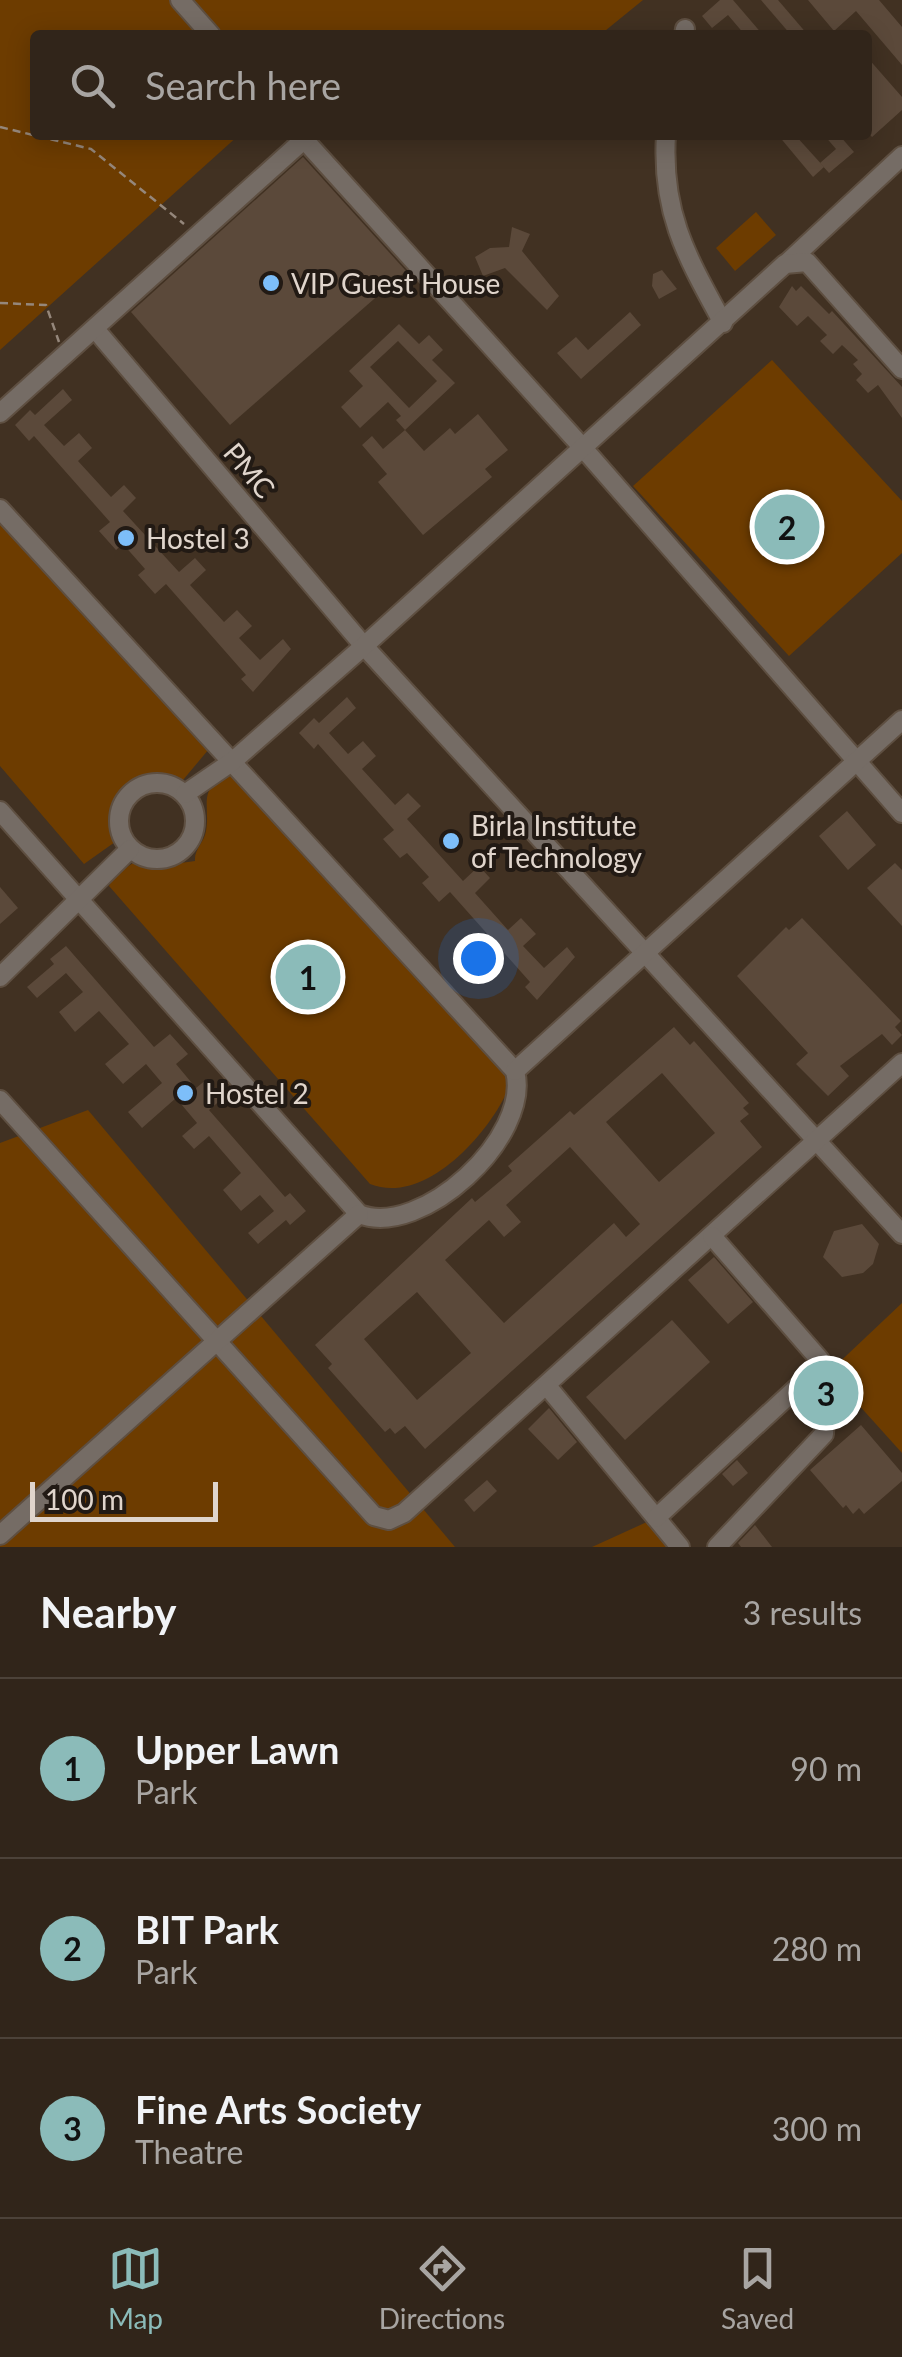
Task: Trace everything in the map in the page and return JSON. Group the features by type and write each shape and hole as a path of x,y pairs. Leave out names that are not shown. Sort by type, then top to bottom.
{"street":[{"path":"180,0 207,30"},
{"path":"0,413 300,140"},
{"path":"308,140 902,814"},
{"path":"666,140 664,172 674,226 723,323"},
{"path":"185,794 234,760 364,646 902,156"},
{"path":"785,264 807,262 902,369"},
{"name":"PMC","path":"95,329 364,646 902,1234"},
{"path":"0,509 516,1071 518,1105 508,1127 474,1168 402,1218 376,1221 358,1214 0,811"},
{"path":"516,1071 902,720"},
{"path":"158,782 185,794 196,822 184,849 156,860 130,850 118,820 130,792 158,782"},
{"path":"0,977 130,850"},
{"path":"0,1100 213,1342 374,1516 389,1520 404,1512 548,1386 902,1064"},
{"path":"0,1535 358,1214"},
{"path":"656,1518 816,1370 820,1360 816,1350 712,1236"},
{"path":"717,1547 824,1434 825,1414 800,1385"},
{"path":"548,1386 680,1547"}],"path":[{"path":"0,127 30,135"},
{"path":"51,140 91,150 195,234"},
{"path":"0,303 46,305 63,358"}],"shaded area":[{"path":"0,0 643,0 606,30 30,30 30,140 233,140 0,350"},
{"path":"756,212 776,235 735,271 716,248"},
{"path":"772,360 902,501 902,553 789,656 633,486"},
{"path":"0,498 214,743 183,780 150,776 127,786 116,809 115,842 84,864 0,766"},
{"path":"238,774 512,1080 491,1120 475,1140 456,1159 414,1184 392,1188 370,1184 109,886 114,876 133,863 159,866 195,861 206,831 210,789 224,778"},
{"path":"88,1110 455,1547 0,1547 0,1143"},
{"path":"902,1303 902,1453 829,1372"},
{"path":"649,1521 681,1547 592,1547"}],"building":[{"path":"720,0 733,0 759,30 741,30 728,15 712,28 702,16"},
{"path":"761,0 778,0 804,30 787,30"},
{"path":"808,0 879,0 902,27 902,65 856,11 833,30"},
{"path":"872,63 902,97 902,110 872,137"},
{"path":"782,140 800,140 824,167 813,177"},
{"path":"828,140 843,140 854,152 829,173 820,163 836,149"},
{"name":"VIP Guest House","path":"303,157 406,271 230,425 131,312"},
{"path":"512,227 530,234 522,251 559,296 547,310 505,268 483,276 475,257 490,248 509,247"},
{"path":"662,270 677,289 659,299 652,286 653,274"},
{"path":"792,286 796,291 801,286 829,314 832,311 902,387 902,418 878,385 868,393 856,380 862,374 853,364 858,360 842,345 833,354 820,341 827,335 808,316 797,326 779,307"},
{"path":"630,312 641,325 581,379 557,353 576,337 588,350"},
{"path":"399,324 419,344 429,335 443,350 432,360 455,383 405,430 396,420 401,416 388,402 360,428 341,407 363,386 349,371","holes":["398,341 437,381 409,408 370,367"]},
{"name":"Hostel 3","path":"63,389 72,400 44,425 64,446 79,433 92,448 78,461 111,497 124,485 136,498 123,511 179,572 195,558 206,570 190,585 224,622 237,610 252,626 239,638 260,660 283,639 291,649 253,692 241,679 246,675 166,584 155,594 138,575 145,569 123,544 116,550 99,531 110,522 34,436 29,441 15,425 30,410 35,415"},
{"path":"478,414 508,450 485,469 492,477 423,535 378,482 387,474 362,445 372,436 383,449 405,430 424,451 450,428 455,434"},
{"path":"347,697 356,708 329,733 348,754 363,741 376,756 362,769 395,805 408,793 421,806 407,819 463,881 479,866 490,878 475,893 508,930 521,918 536,934 523,946 544,968 567,947 575,957 537,1000 525,987 530,982 450,892 439,902 422,883 429,877 407,853 400,858 383,839 394,830 318,744 314,749 299,733 314,718 319,723"},
{"path":"847,811 876,845 848,870 819,836"},
{"path":"895,863 902,870 902,926 867,888"},
{"path":"0,887 18,908 0,924"},
{"path":"802,918 901,1021 895,1027 902,1035 892,1045 882,1034 840,1066 849,1076 828,1096 796,1064 808,1053 737,976 786,927 789,930"},
{"name":"Hostel 2","path":"66,946 154,1047 170,1034 188,1054 176,1064 196,1088 207,1079 223,1098 209,1110 285,1197 290,1193 306,1211 290,1225 286,1220 258,1244 248,1233 274,1211 260,1195 241,1211 223,1190 241,1173 209,1136 194,1149 182,1136 197,1123 176,1098 142,1128 128,1112 162,1083 146,1064 123,1084 105,1064 129,1044 99,1011 75,1032 59,1012 83,992 66,973 37,998 27,987 54,964 50,959"},
{"path":"674,1027 690,1045 694,1041 749,1103 743,1108 749,1114 740,1121 762,1147 425,1449 405,1426 395,1434 390,1428 385,1432 328,1368 332,1364 315,1345 472,1198 475,1202 512,1171 508,1166 570,1111 574,1115","holes":["662,1073 715,1133 659,1182 606,1122","570,1147 640,1224 626,1237 614,1223 504,1323 445,1260 489,1220 504,1237 521,1222 506,1205","417,1292 471,1353 417,1400 364,1339"]},
{"path":"862,1224 879,1244 873,1264 863,1273 842,1277 823,1257 834,1231"},
{"path":"714,1257 753,1302 728,1324 688,1280"},
{"path":"672,1320 710,1362 625,1440 586,1397"},
{"path":"825,1379 840,1398 833,1404 817,1386"},
{"path":"549,1408 577,1442 558,1460 528,1429"},
{"path":"861,1425 902,1473 902,1481 864,1514 859,1508 853,1514 810,1470"},
{"path":"737,1460 748,1473 733,1486 722,1474"},
{"path":"487,1480 497,1491 474,1512 464,1500"},
{"path":"755,1525 772,1547 741,1547 738,1543"}],"place":[{"name":"VIP Guest House","path":"271,283"},
{"name":"BIT Park","path":"787,527"},
{"name":"Hostel 3","path":"126,538"},
{"name":"Birla Institute of Technology","path":"451,841"},
{"name":"Upper Lawn","path":"308,977"},
{"name":"Hostel 2","path":"185,1093"},
{"name":"Fine Arts Society","path":"826,1393"}]}
